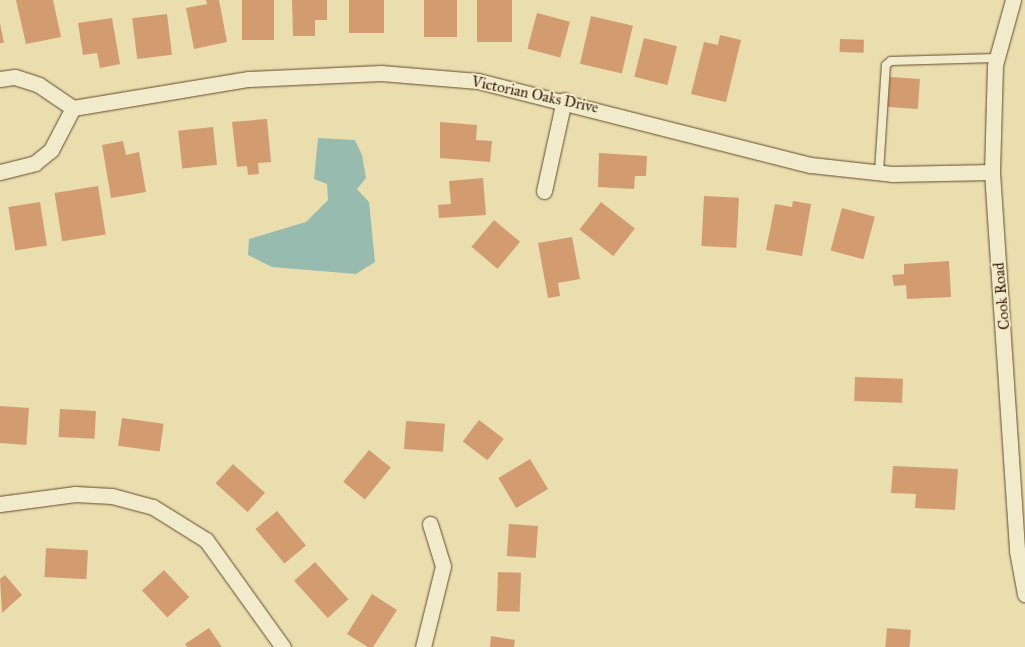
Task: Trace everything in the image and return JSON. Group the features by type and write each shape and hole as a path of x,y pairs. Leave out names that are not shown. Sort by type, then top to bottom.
{"street":[{"name":"Cook Road","path":"1013,0 996,58 992,172 1017,551 1025,594"},
{"name":"Victorian Oaks Drive","path":"73,108 249,79 381,73 478,81 564,100 811,165 879,172 992,172"},
{"path":"0,79 15,77 40,85 73,108 50,150 35,163 0,172"},
{"path":"544,191 564,100"},
{"path":"0,504 75,494 112,496 153,507 206,540 283,647"},
{"path":"423,647 442,574 430,524"}],"lane":[{"path":"879,172 886,65 891,61 996,58"}],"water":[{"path":"318,138 355,140 362,155 366,178 357,189 369,202 375,262 356,274 272,267 248,255 249,239 306,222 328,200 327,184 314,179"}],"building":[{"path":"16,0 53,0 61,37 26,44"},
{"path":"206,0 219,0 227,42 194,49 186,8 207,4"},
{"path":"242,0 274,0 274,40 242,40"},
{"path":"292,0 327,0 327,20 315,20 315,36 293,36"},
{"path":"349,0 384,0 384,33 349,33"},
{"path":"424,0 457,0 457,37 424,37"},
{"path":"477,0 512,0 512,42 477,42"},
{"path":"537,13 570,22 560,58 527,49"},
{"path":"167,14 172,55 137,59 132,18"},
{"path":"591,16 633,26 622,73 580,64"},
{"path":"112,18 120,64 100,68 97,53 83,55 78,23"},
{"path":"0,23 4,43 0,43"},
{"path":"720,35 741,40 726,102 691,94 704,42 718,45"},
{"path":"644,38 677,46 667,85 634,77"},
{"path":"840,39 864,40 864,53 840,52"},
{"path":"890,77 920,79 918,109 888,107"},
{"path":"267,119 271,162 258,163 259,174 248,175 247,166 237,167 232,122"},
{"path":"440,122 477,125 476,140 492,141 490,162 440,158"},
{"path":"213,127 217,165 182,168 178,131"},
{"path":"123,141 126,155 139,152 146,192 111,198 102,145"},
{"path":"599,153 647,156 646,176 635,176 634,189 598,187"},
{"path":"483,178 486,215 439,218 438,205 451,204 449,181"},
{"path":"98,186 106,234 62,241 55,193"},
{"path":"704,196 739,198 736,248 701,246"},
{"path":"793,201 811,204 802,256 766,250 775,204 792,207"},
{"path":"40,202 47,245 15,250 8,207"},
{"path":"601,202 635,228 613,256 579,230"},
{"path":"842,208 875,217 863,259 831,251"},
{"path":"494,220 520,242 498,269 472,247"},
{"path":"572,237 580,279 558,283 560,296 548,298 538,243"},
{"path":"949,261 951,297 907,299 906,285 894,286 892,275 904,274 904,264"},
{"path":"855,377 903,379 902,403 854,401"},
{"path":"0,406 29,408 26,445 0,443"},
{"path":"60,409 96,411 94,439 59,437"},
{"path":"122,418 164,424 160,452 118,446"},
{"path":"479,420 504,439 488,460 463,442"},
{"path":"406,421 445,424 443,452 404,449"},
{"path":"369,450 391,468 365,499 343,482"},
{"path":"530,459 548,489 516,508 498,478"},
{"path":"233,464 265,493 248,512 216,483"},
{"path":"893,466 958,469 955,510 915,508 916,494 891,493"},
{"path":"277,511 306,545 284,563 256,529"},
{"path":"509,524 538,526 536,558 507,556"},
{"path":"46,548 88,550 86,579 44,577"},
{"path":"315,562 348,599 328,618 294,581"},
{"path":"164,570 189,597 167,618 142,590"},
{"path":"498,572 521,573 520,612 497,611"},
{"path":"5,575 22,595 2,613 0,579"},
{"path":"372,594 397,610 373,647 368,647 347,634"},
{"path":"209,628 222,647 187,647 185,644"},
{"path":"887,628 911,630 909,647 885,647"},
{"path":"491,636 515,640 514,647 490,647"}]}
